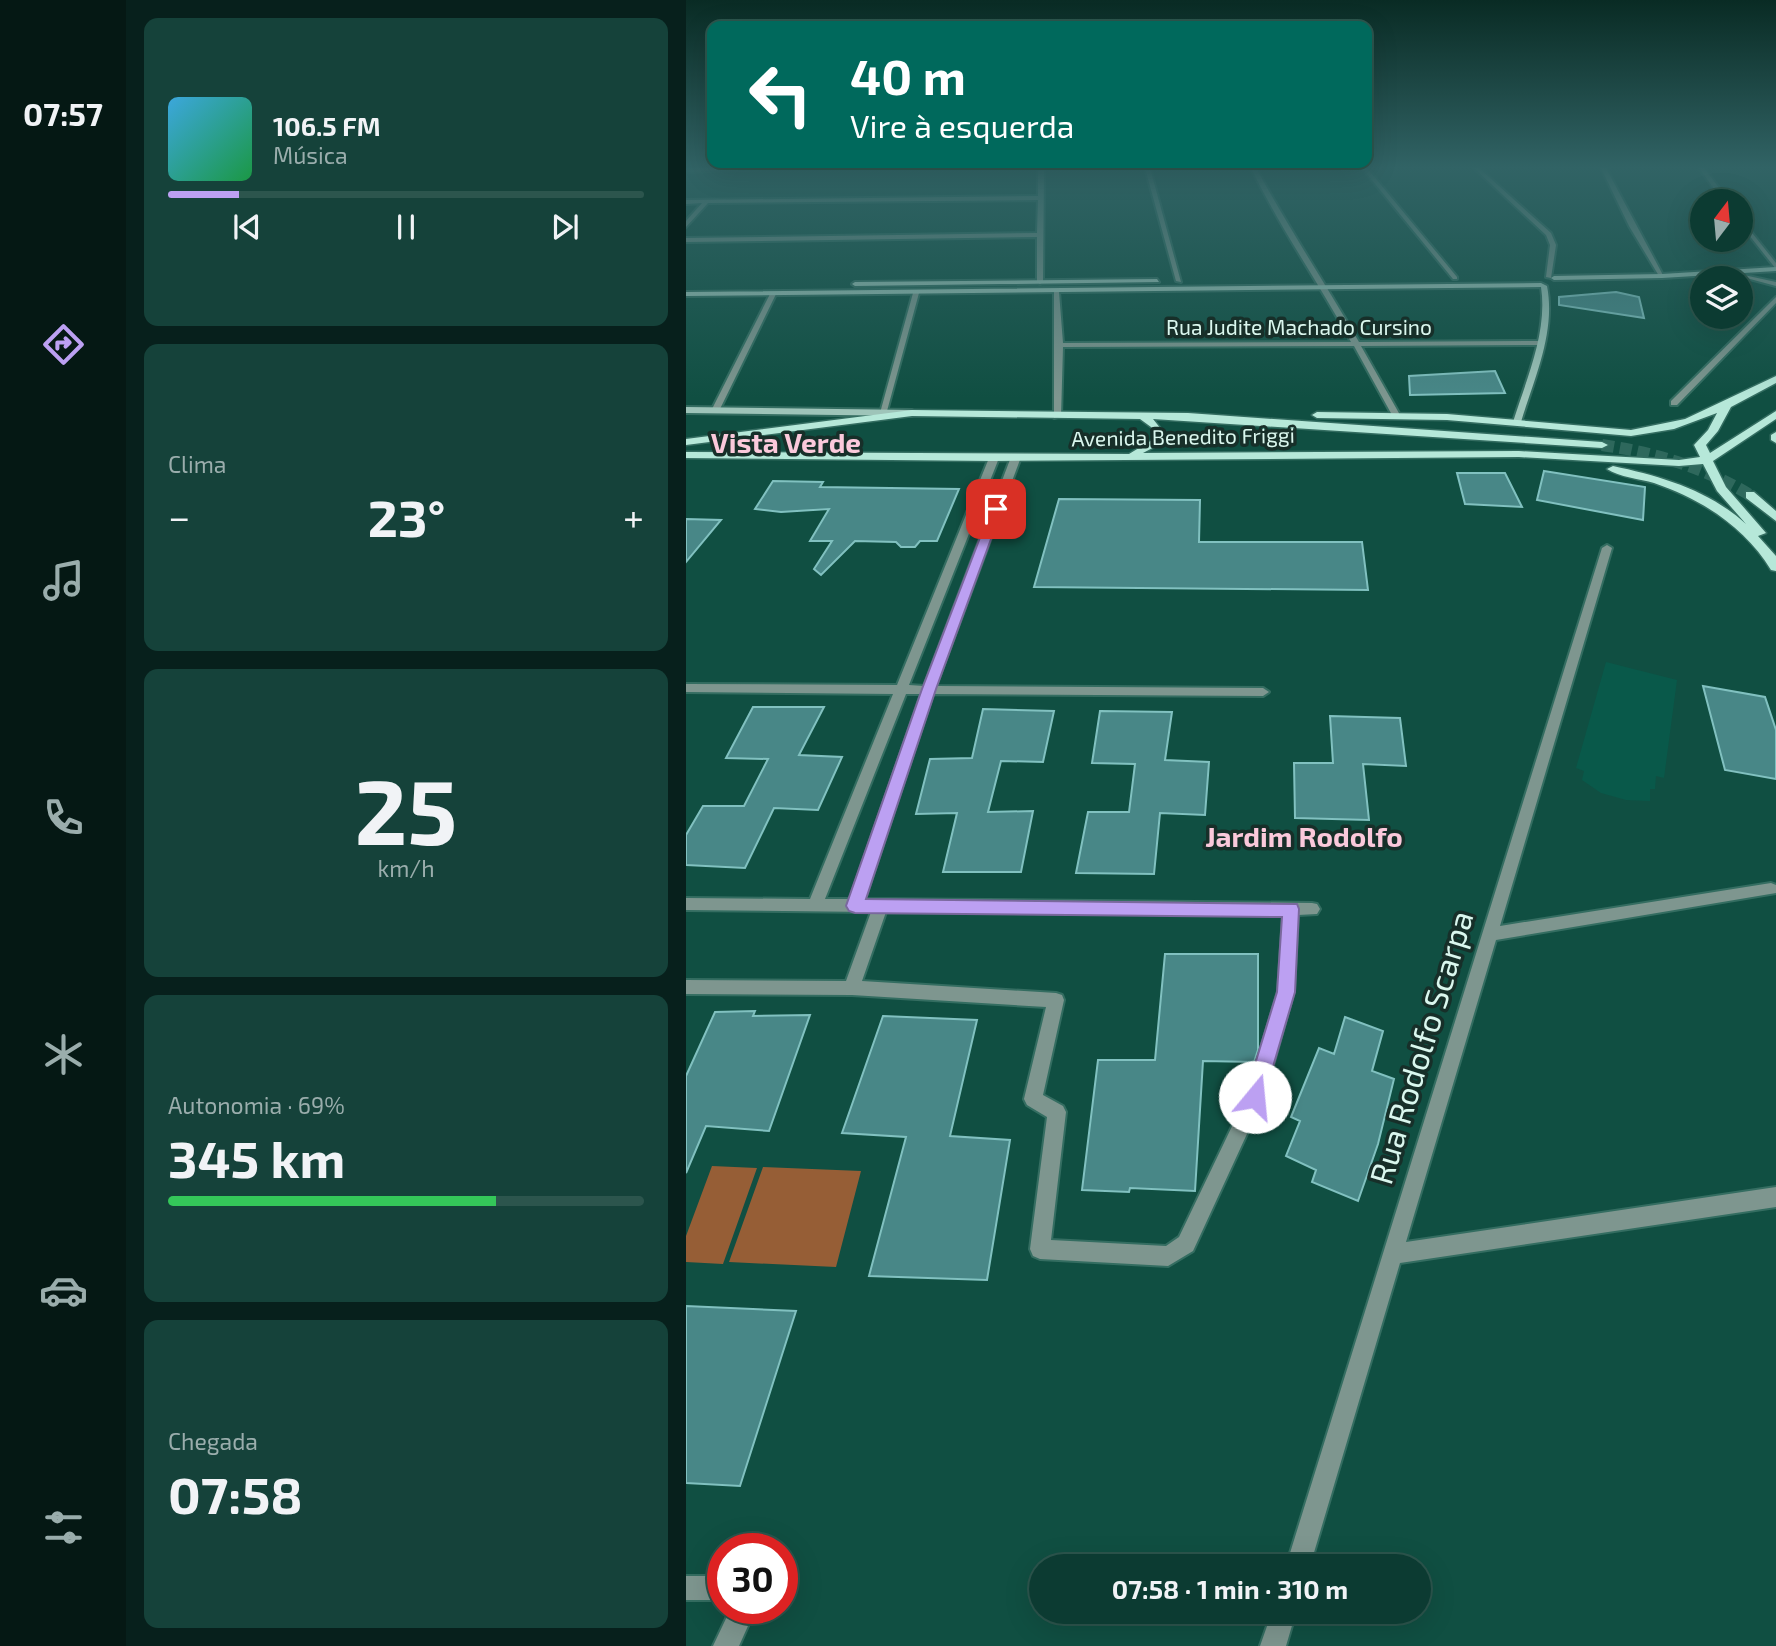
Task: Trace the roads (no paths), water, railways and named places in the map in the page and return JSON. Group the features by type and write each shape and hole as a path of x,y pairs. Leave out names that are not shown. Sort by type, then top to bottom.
{"main road":[{"name":"Avenida Benedito Friggi","path":"686,442 912,413 1144,417 1395,415 1517,422 1631,433 1657,432 1678,427 1776,379"},
{"path":"1727,404 1713,431 1700,445 1721,488 1760,531 1774,563"},
{"path":"1520,454 1661,463 1707,460 1776,414"},
{"name":"Avenida Benedito Friggi","path":"1188,416 1602,445"},
{"path":"1130,456 1156,442 1160,434 1155,425 1144,417"},
{"name":"Avenida Benedito Friggi","path":"686,455 994,458 1520,454"},
{"path":"1520,454 1606,467 1680,487 1730,516 1774,563"},
{"path":"1750,495 1776,517"}],"street":[{"path":"1040,245 1040,282"},
{"path":"1169,245 1179,281"},
{"path":"1297,245 1325,288 1395,415"},
{"path":"1428,245 1455,278"},
{"path":"1552,277 1553,245"},
{"path":"1643,245 1662,276"},
{"path":"1753,272 1776,268 1759,245"},
{"path":"686,294 1325,288 1541,283 1552,277 1662,276 1758,271"},
{"path":"1552,277 1562,281 1561,286"},
{"path":"686,286 1455,278 1561,286 1690,278"},
{"path":"1753,278 1776,284"},
{"path":"1517,422 1540,343 1550,294 1541,283"},
{"path":"1056,292 1059,345 1057,416"},
{"path":"883,411 916,293"},
{"path":"715,411 773,294"},
{"path":"1674,404 1776,299"},
{"name":"Rua Judite Machado Cursino","path":"1059,345 1540,343"},
{"path":"686,410 912,413"},
{"path":"855,906 929,689 1016,457"},
{"path":"815,904 994,458"},
{"name":"Rua Rodolfo Scarpa","path":"1302,1554 1607,548"},
{"path":"686,688 1263,692"},
{"path":"1490,934 1772,889"},
{"path":"686,904 1312,909"},
{"path":"852,988 880,907"},
{"path":"686,987 852,988 1056,999 1033,1099 1057,1112 1040,1249 1168,1256 1186,1244 1255,1097 1286,992 1291,909"},
{"path":"1392,1254 1776,1197"},
{"path":"686,1588 707,1588"},
{"path":"726,1646 736,1624"},
{"path":"1273,1646 1280,1624"}],"tunnel":[{"path":"1602,445 1679,462 1715,476 1750,495"}],"district":[{"name":"Vista Verde","path":"786,442"},
{"name":"Jardim Rodolfo","path":"1304,836"}]}
